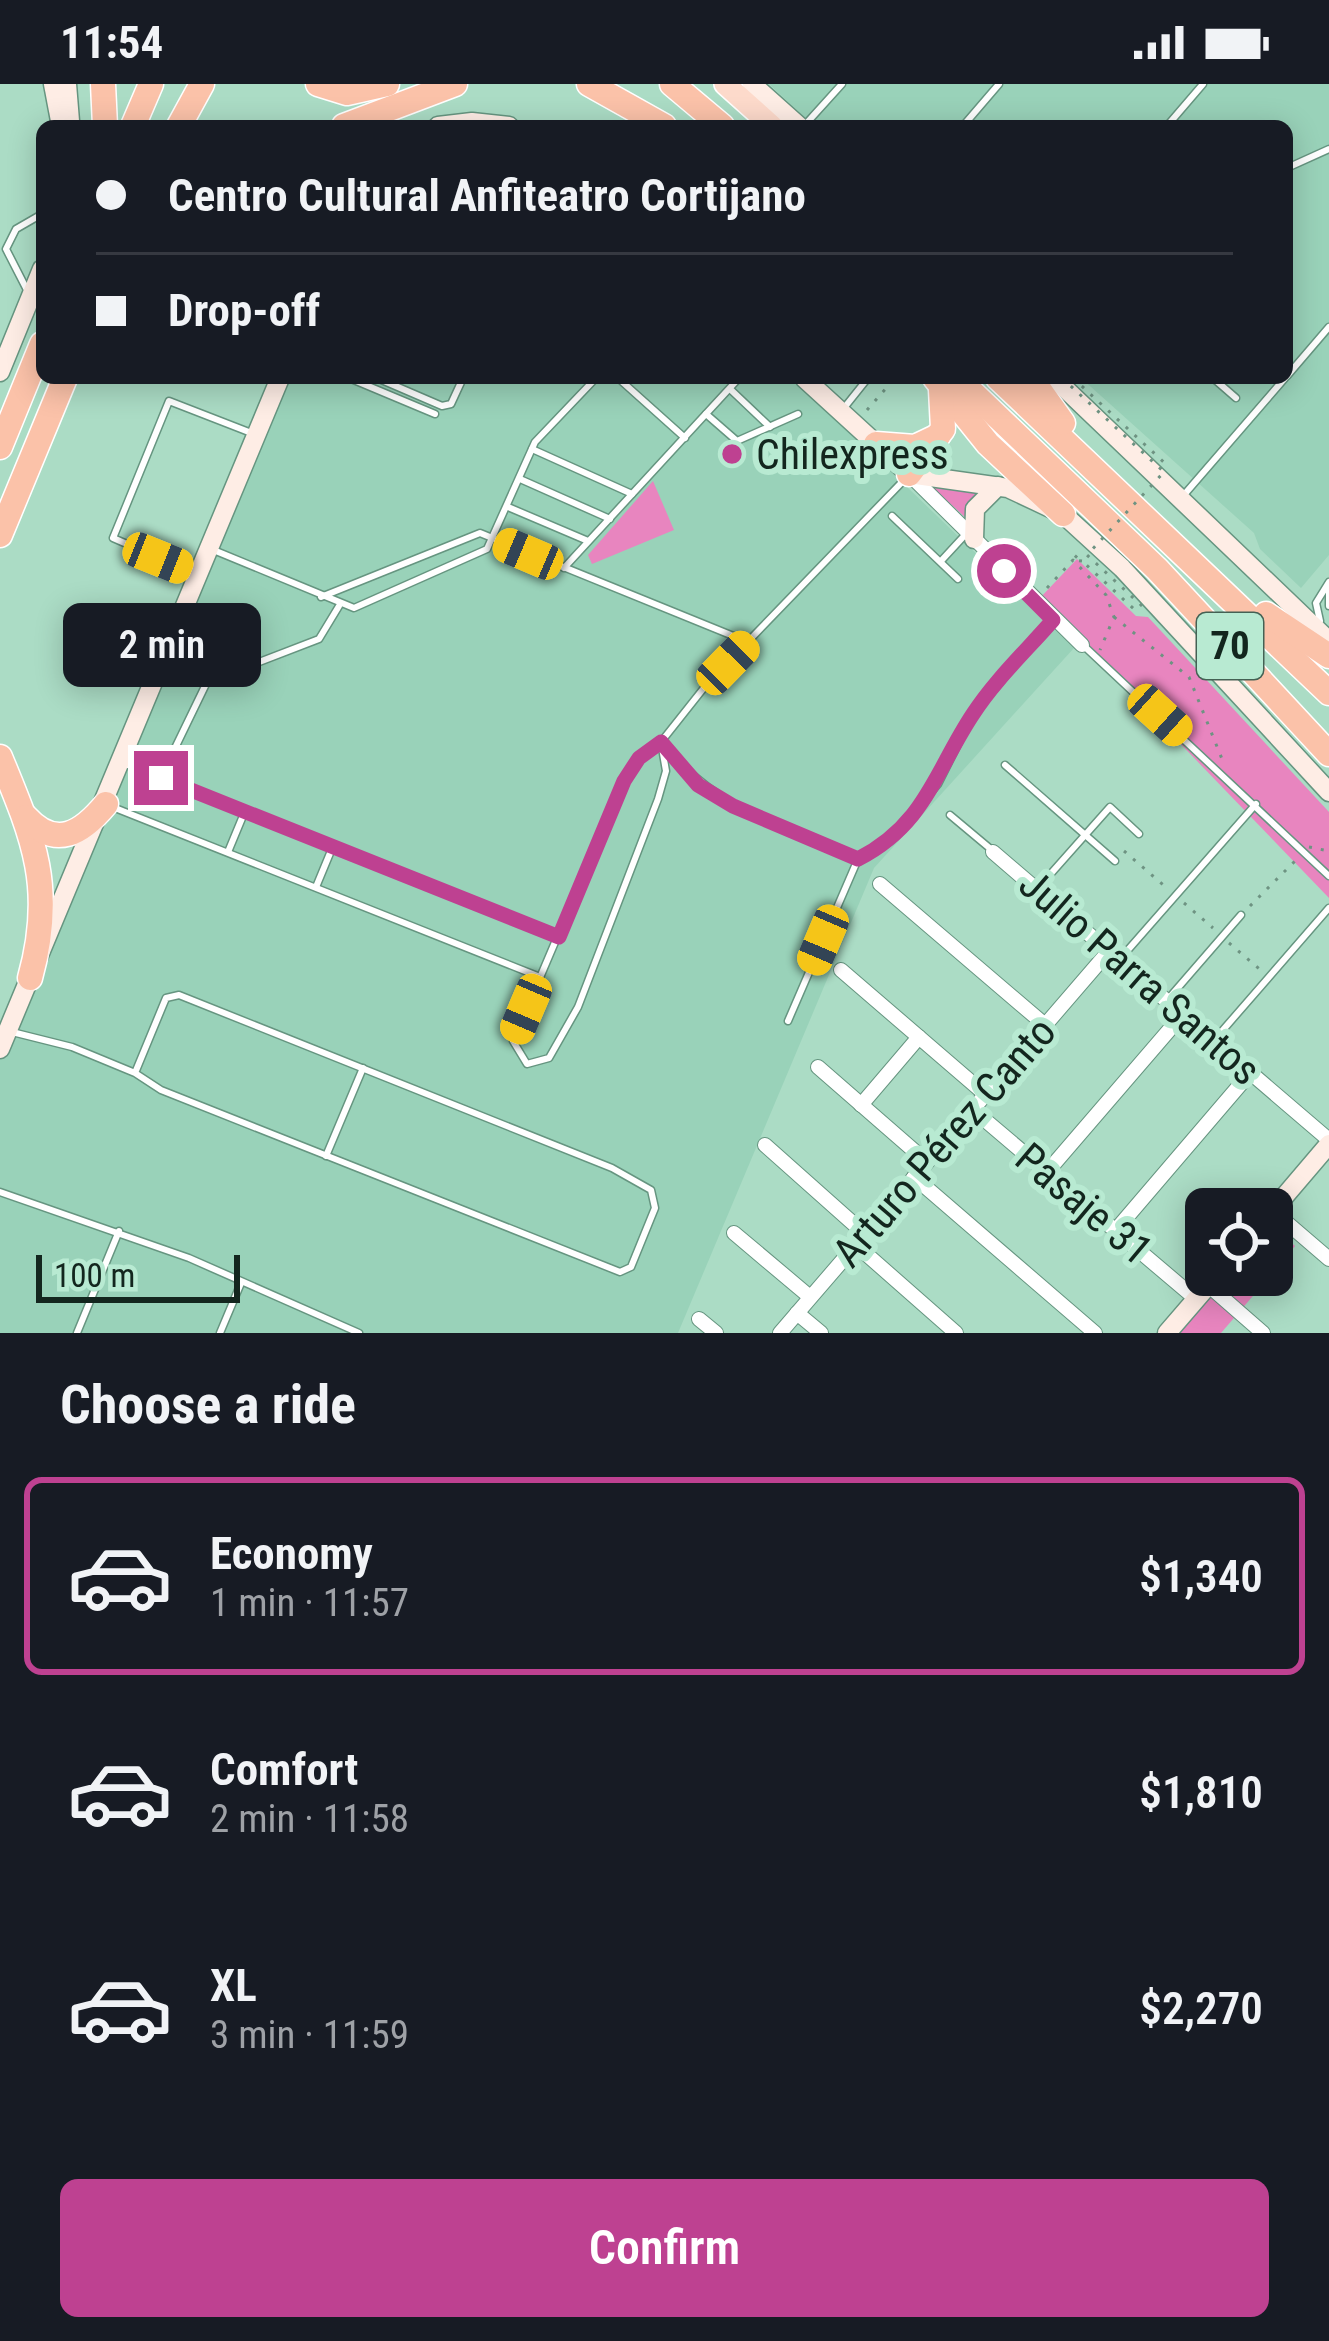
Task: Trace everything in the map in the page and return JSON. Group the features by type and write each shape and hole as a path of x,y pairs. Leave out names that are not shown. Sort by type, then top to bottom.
{"highway":[{"path":"103,84 105,120"},
{"path":"136,120 151,84"},
{"path":"172,120 187,84"},
{"path":"182,120 202,84"},
{"path":"318,84 347,93 387,84"},
{"path":"360,120 455,84"},
{"path":"590,84 653,120"},
{"path":"629,84 673,120"},
{"path":"672,84 715,120"},
{"path":"691,84 728,120"},
{"path":"0,447 36,359"},
{"path":"0,535 63,384"},
{"path":"909,474 940,434 946,414 944,384"},
{"path":"947,384 988,444 1063,514"},
{"name":"70","path":"949,384 1157,569 1329,754"},
{"name":"70","path":"1005,384 1329,692"},
{"path":"1035,384 1092,464"},
{"path":"876,444 915,447 940,434"},
{"path":"1212,577 1329,656"},
{"path":"0,757 24,815 44,892 30,977"},
{"path":"24,815 45,834 67,836 86,826 106,804"}],"main road":[{"path":"52,84 63,120"},
{"path":"65,120 68,84"},
{"path":"725,84 765,120"},
{"path":"752,84 795,120"},
{"path":"0,372 36,285"},
{"path":"2,1036 106,804 277,384"},
{"path":"810,384 909,474 998,486 1063,514 1122,568 1329,792"},
{"path":"1071,384 1180,498 1329,637"},
{"path":"971,536 975,509 998,486"},
{"path":"1290,1188 1329,1142"},
{"path":"1167,1333 1198,1296"}],"street":[{"path":"909,474 1082,645"},
{"name":"Julio Parra Santos","path":"993,852 1329,1142"},
{"path":"880,884 1045,1025"},
{"name":"Arturo Pérez Canto","path":"780,1333 1045,1025 1114,955"},
{"path":"841,970 986,1094"},
{"path":"1047,1172 1183,1014"},
{"path":"861,1105 919,1037"},
{"path":"818,1067 927,1162"},
{"path":"1115,1231 1251,1072"},
{"name":"Pasaje 31","path":"973,1109 1115,1231 1185,1273"},
{"path":"765,1145 956,1333"},
{"path":"914,1177 1095,1333"},
{"path":"1293,1228 1329,1259"},
{"path":"734,1233 810,1298"},
{"name":"Pasaje 31","path":"1219,1296 1263,1333"},
{"path":"797,1313 820,1333"},
{"path":"699,1318 716,1333"}],"lane":[{"path":"808,120 842,84"},
{"path":"968,120 999,84"},
{"path":"1172,120 1203,84"},
{"path":"1293,166 1329,149"},
{"path":"31,299 8,259 10,238 36,218"},
{"path":"0,232 10,238"},
{"path":"1293,369 1329,327"},
{"path":"363,384 434,414"},
{"path":"391,384 442,406 451,404 460,384"},
{"path":"209,548 339,606 367,604 483,552 532,449 591,384"},
{"path":"625,384 685,438"},
{"path":"564,568 735,384"},
{"path":"847,419 865,384"},
{"path":"1220,384 1236,398"},
{"path":"1180,498 1280,384"},
{"path":"730,389 770,427"},
{"path":"200,575 113,538 169,401 256,435"},
{"path":"706,414 737,441 799,414"},
{"path":"532,449 632,494"},
{"path":"661,742 666,771 658,799 586,986 560,1043 537,1065 527,1064 513,1041 624,781 639,758 661,742 748,642 909,474"},
{"path":"520,478 610,519"},
{"path":"508,507 589,542"},
{"path":"892,515 958,579"},
{"path":"322,597 473,533 748,642"},
{"path":"941,562 971,536"},
{"path":"1329,586 1315,612 1329,637"},
{"path":"1329,586 1329,606"},
{"path":"161,778 206,682 319,639 339,606"},
{"path":"788,1021 858,859 885,845 938,784 973,714 1053,620"},
{"path":"1082,645 1224,772 1329,876"},
{"path":"661,742 698,785 733,806 858,859"},
{"path":"123,763 559,937"},
{"path":"1004,765 1115,861"},
{"path":"106,804 541,977"},
{"path":"1114,955 1176,896 1256,804"},
{"path":"1037,890 1110,807 1139,834"},
{"path":"228,852 245,812"},
{"name":"Julio Parra Santos","path":"950,815 993,852"},
{"path":"316,887 333,847"},
{"path":"1214,1040 1329,908"},
{"path":"1167,1001 1241,915"},
{"path":"2,1036 72,1047 135,1073 161,1090 620,1272 631,1267 655,1208 644,1183 171,994 135,1073"},
{"path":"326,1156 363,1068"},
{"path":"0,1192 119,1231 359,1333"},
{"path":"77,1333 119,1231"},
{"path":"220,1333 241,1282"}],"path":[{"path":"847,419 888,384"},
{"path":"1071,384 1164,472 1087,555 1141,604 1135,610 1082,561"},
{"path":"1072,384 1169,467"},
{"path":"1035,602 1073,560 1106,595 1114,617 1189,677 1224,772"},
{"path":"1096,657 1114,617"},
{"path":"1241,915 1312,845 1329,851"},
{"path":"1115,861 1124,851 1269,977"}],"shaded area":[{"path":"769,84 1329,84 1329,555 1301,588 1260,549 1254,533 1088,384 1293,384 1293,120 808,120"},
{"path":"285,384 800,384 1074,648 874,868 678,1333 0,1333 0,1060"},
{"path":"653,481 674,530 592,564 588,555"},
{"path":"929,484 978,492 968,503 967,519"},
{"path":"1077,559 1136,616 1148,617 1329,812 1329,898 1040,598"},
{"path":"1208,1296 1253,1296 1221,1333 1176,1333"}],"place":[{"name":"Chilexpress","path":"732,454"}],"route":[{"path":"161,778 559,937 624,781 639,758 661,742 698,785 780,828 858,859 885,845 938,784 973,714 1053,620 1004,571"}]}
